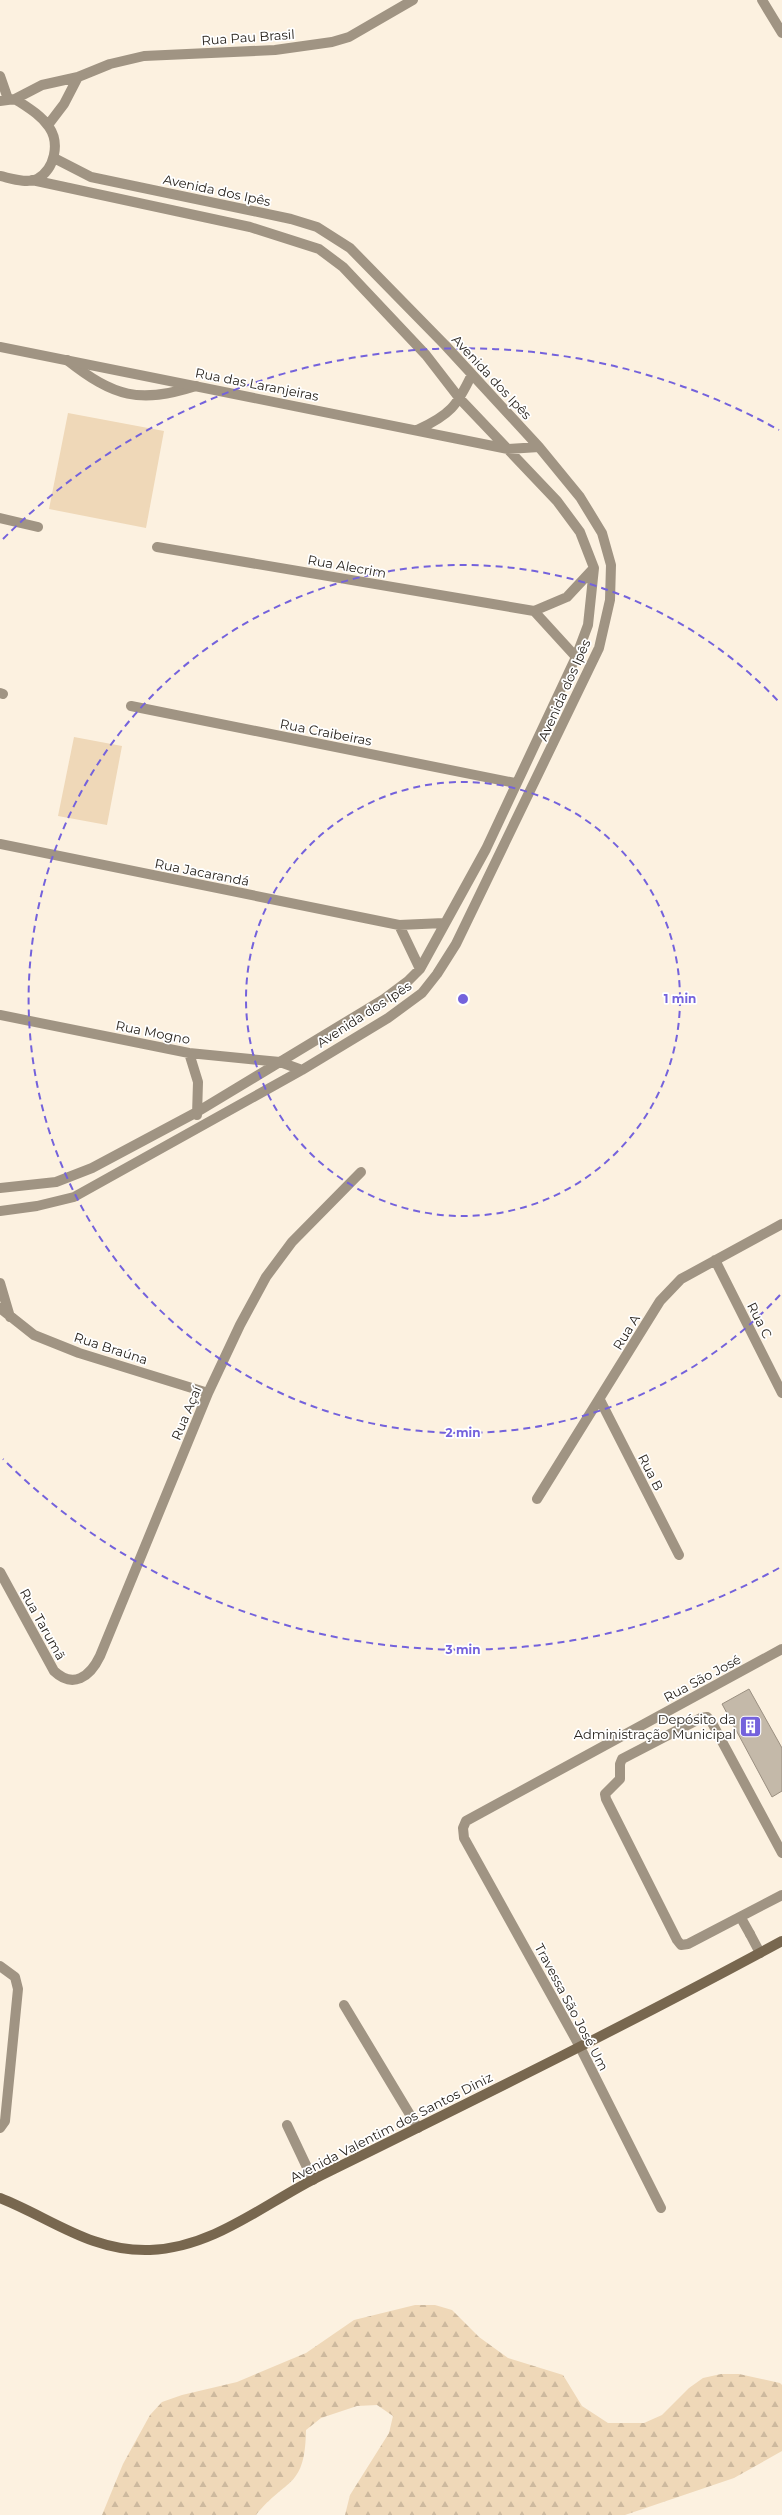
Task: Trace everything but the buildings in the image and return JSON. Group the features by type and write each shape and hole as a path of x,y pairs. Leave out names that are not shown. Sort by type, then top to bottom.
{"street":[{"name":"Rua Pau Brasil","path":"8,100 42,85 78,77 110,64 144,56 275,50 332,42 354,35 413,0"},
{"path":"762,0 782,33"},
{"path":"0,76 8,100 48,125 54,138 54,158 38,178 32,180"},
{"path":"48,125 64,104 78,77"},
{"name":"Avenida dos Ipês","path":"0,1211 37,1206 74,1197 302,1070 388,1018 422,993 437,974 456,944 599,648 610,600 611,565 602,532 580,497 539,447 472,374 350,248 316,227 291,219 91,177 54,158"},
{"name":"Avenida dos Ipês","path":"0,176 32,180 250,227 319,250 343,268 426,355 460,399 557,501 580,532 594,568 588,625 576,657 554,707 516,783 486,848 420,969 384,999 197,1112 92,1168 56,1182 0,1188"},
{"name":"Rua das Laranjeiras","path":"0,347 508,449 539,447"},
{"path":"67,360 88,377 110,389 140,396 169,394 196,386"},
{"path":"417,430 441,419 460,399 472,374"},
{"path":"0,518 38,526"},
{"name":"Rua Alecrim","path":"157,547 534,611"},
{"path":"576,657 534,611 567,597 594,568"},
{"name":"Rua Craibeiras","path":"131,706 516,783"},
{"name":"Rua Jacarandá","path":"0,844 399,925 444,923"},
{"path":"399,925 420,969"},
{"name":"Rua Mogno","path":"0,1014 189,1053 280,1062 302,1070"},
{"path":"189,1053 198,1082 198,1128"},
{"name":"Rua Açaí","path":"71,1681 80,1680 90,1672 100,1656 208,1393 240,1325 266,1277 292,1242 361,1172"},
{"name":"Rua A","path":"537,1500 660,1301 681,1279 782,1224"},
{"name":"Rua C","path":"715,1260 782,1393"},
{"path":"0,1283 10,1317"},
{"name":"Rua Braúna","path":"0,1308 34,1335 66,1348 208,1393"},
{"name":"Rua B","path":"600,1400 679,1555"},
{"name":"Rua Tarumã","path":"0,1572 54,1671 61,1677 71,1681"},
{"name":"Rua São José","path":"466,1821 782,1650"},
{"path":"782,1853 712,1721 707,1717 701,1718 621,1761 620,1779 605,1794 606,1799 677,1940 681,1945 688,1944 741,1918 782,1895"},
{"name":"Travessa São José Um","path":"466,1821 463,1828 464,1838 579,2045 661,2208"},
{"path":"741,1918 760,1953"},
{"name":"Avenida Valentim dos Santos Diniz","path":"0,2198 72,2234 118,2249 168,2249 212,2235 313,2180 418,2128 782,1941"},
{"path":"0,1966 15,1977 18,1989 5,2121 0,2128"},
{"path":"344,2005 418,2128"},
{"path":"287,2125 313,2180"}],"green space":[{"path":"68,413 164,431 146,528 49,509"},
{"path":"74,737 122,746 107,825 58,816"},
{"path":"415,2305 435,2305 452,2310 479,2337 508,2358 563,2375 582,2406 608,2423 644,2423 662,2415 689,2388 703,2378 721,2374 739,2374 780,2383 782,2385 782,2451 734,2478 625,2515 345,2515 350,2495 389,2433 393,2416 377,2405 357,2406 321,2418 306,2430 305,2449 298,2473 256,2515 102,2515 123,2464 150,2415 162,2402 182,2395 237,2382 306,2353 354,2320"}],"place":[{"name":"Depósito da Administração Municipal","path":"751,1726"}]}
